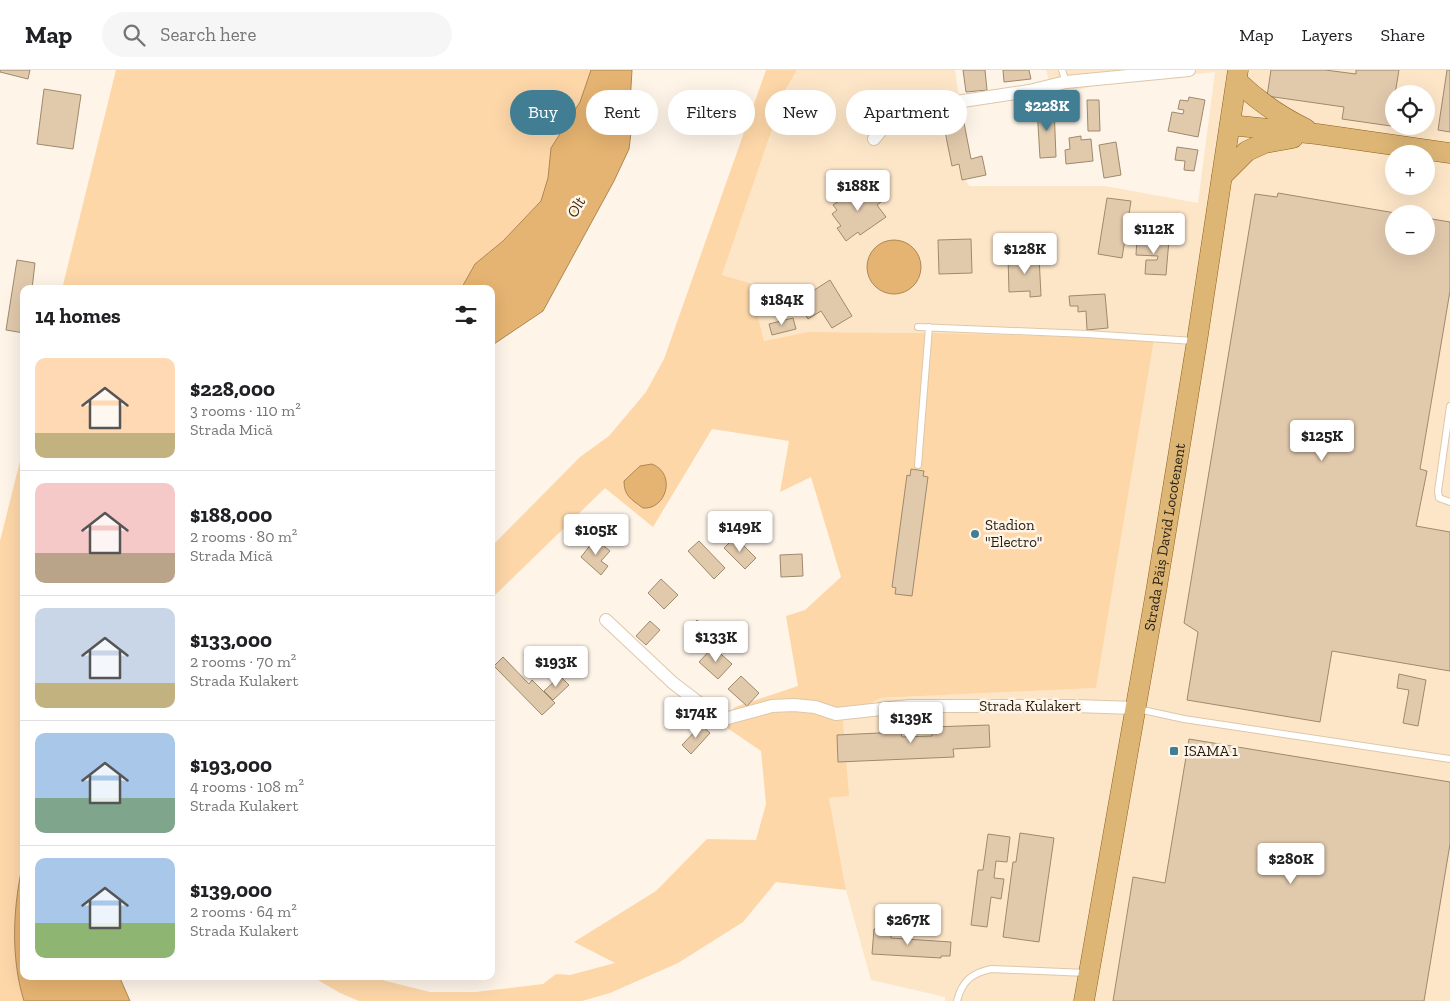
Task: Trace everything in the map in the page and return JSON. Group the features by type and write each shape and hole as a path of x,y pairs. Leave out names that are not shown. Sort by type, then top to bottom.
{"main road":[{"name":"Strada Păiș David Locotenent","path":"1084,1001 1134,708 1156,592 1238,75"},
{"path":"1238,75 1257,100 1275,112 1317,134"},
{"path":"1230,125 1317,134 1450,153"},
{"path":"1222,176 1247,151 1265,143 1317,134"}],"street":[{"path":"874,139 896,111 1029,91 1066,82 1189,70"},
{"name":"Strada Kulakert","path":"606,620 673,682 714,715 728,718 772,706 794,705 815,707 836,714 909,706 1134,708"}],"lane":[{"path":"1062,70 1066,82"},
{"path":"918,327 1197,341"},
{"path":"918,465 929,327"},
{"path":"1450,406 1438,491 1439,498 1450,502"},
{"path":"1134,708 1184,719 1450,759"},
{"path":"957,1001 963,984 969,977 980,971 991,969 1088,973"}],"shaded area":[{"path":"116,70 591,70 576,108 576,90 510,90 510,135 559,135 551,148 548,178 541,201 503,241 475,264 463,285 63,285"},
{"path":"766,70 797,70 786,90 765,90 765,135 770,135 722,275 750,283 764,341 807,332 935,333 1154,339 1096,688 880,698 843,720 849,796 829,798 846,890 776,882 743,922 678,963 610,993 582,1001 359,1001 340,993 318,980 383,980 430,992 476,992 543,984 556,974 570,975 615,963 574,942 656,891 707,839 756,840 766,804 761,751 720,723 735,707 798,686 786,616 805,610 841,577 811,477 780,492 789,441 712,429 653,527 605,488 495,595 495,543 580,457 609,436 646,392 664,359 743,135 755,135 755,101"},
{"path":"797,70 955,70 958,90 846,90 846,135 943,135 969,186 1105,186 1198,203 1215,72 1105,83 1053,96 1046,70 1450,70 1450,1001 945,1001 945,997 871,980 846,890 829,798 848,796 843,720 879,698 1096,688 935,333 807,332 764,341 750,283 722,275 770,135 836,135 836,90 786,90"},
{"path":"20,461 20,876 15,912 15,948 24,1001 0,1001 0,541"}],"water":[{"name":"Olt","path":"591,70 632,70 631,90 586,90 586,135 631,135 629,149 614,181 543,311 495,343 495,285 463,285 475,264 503,241 541,201 548,178 551,148 559,135 576,135 576,108"},
{"path":"894,240 904,242 913,248 919,257 921,267 919,277 913,286 904,292 894,294 884,292 875,286 869,277 867,267 869,257 875,248 884,242"},
{"path":"652,464 660,469 664,475 666,491 658,503 651,507 643,508 627,494 624,481 640,466"},
{"path":"20,876 20,980 121,980 130,1001 24,1001 20,984 15,948 17,894"}],"building":[{"path":"0,70 30,70 28,79 0,72"},
{"path":"963,70 985,70 987,90 967,92"},
{"path":"1003,70 1029,70 1031,79 1004,82"},
{"path":"1271,70 1325,70 1356,74 1356,70 1399,70 1396,85 1385,85 1385,125 1342,119 1344,107 1267,96"},
{"path":"1447,70 1450,70 1450,132 1438,130"},
{"path":"44,89 81,95 73,149 37,144"},
{"path":"1189,97 1205,100 1198,137 1168,131 1172,112 1183,114 1184,110 1178,109 1180,100 1188,101"},
{"path":"1087,100 1099,100 1100,131 1088,131"},
{"path":"1054,107 1056,157 1040,158 1037,108"},
{"path":"946,135 966,135 971,159 982,156 986,175 962,180 959,164 952,166"},
{"path":"1081,136 1081,140 1091,139 1093,161 1066,164 1065,150 1070,149 1069,138"},
{"path":"1116,142 1121,175 1104,178 1099,145"},
{"path":"1177,147 1198,150 1194,171 1184,170 1185,161 1175,160"},
{"path":"866,182 881,202 877,205 886,217 860,235 858,232 846,241 837,228 841,226 832,214 837,210 833,205"},
{"path":"1278,193 1385,211 1385,255 1435,255 1435,220 1450,222 1450,291 1420,469 1427,471 1416,526 1450,532 1450,671 1332,651 1320,722 1187,700 1198,632 1184,623 1255,194 1277,197"},
{"path":"1107,198 1131,201 1122,258 1098,254"},
{"path":"1137,238 1169,240 1166,275 1145,274 1146,260 1157,260 1158,256 1136,255"},
{"path":"971,239 972,273 939,274 938,240"},
{"path":"1039,256 1041,296 1030,297 1030,291 1009,292 1008,257"},
{"path":"17,260 35,263 32,285 20,285 20,332 6,330"},
{"path":"830,280 852,316 832,328 821,311 808,319 797,301"},
{"path":"1105,294 1108,328 1087,330 1086,311 1078,312 1078,306 1070,306 1069,296"},
{"path":"793,318 796,329 772,335 769,324"},
{"path":"911,469 924,471 923,476 928,477 912,596 895,594 896,588 892,587 907,475 910,476"},
{"path":"735,537 756,558 745,569 724,548"},
{"path":"595,539 610,551 601,561 608,566 601,575 581,557"},
{"path":"699,541 725,568 714,579 688,551"},
{"path":"802,554 803,576 781,577 780,555"},
{"path":"661,579 678,595 664,609 648,593"},
{"path":"697,620 708,630 699,640 688,630"},
{"path":"650,621 660,630 646,645 636,636"},
{"path":"713,647 732,664 718,679 699,662"},
{"path":"503,657 529,684 532,680 555,703 542,715 495,665"},
{"path":"1399,674 1426,680 1418,726 1403,723 1409,690 1397,688"},
{"path":"560,676 569,685 553,700 544,691"},
{"path":"741,676 759,693 747,706 728,689"},
{"path":"701,725 710,733 691,754 682,745"},
{"path":"989,725 990,747 953,749 954,757 838,762 837,735 901,732 902,737 932,736 932,727"},
{"path":"1189,739 1450,782 1450,844 1424,1001 1113,1001 1133,877 1165,883"},
{"path":"1020,833 1054,838 1039,942 1003,937 1013,862 1016,862"},
{"path":"988,834 1010,837 1007,862 996,861 994,878 1004,879 1001,899 991,897 987,927 971,925 978,870 983,870"},
{"path":"874,929 891,930 891,938 951,942 950,956 941,956 941,958 872,954"}],"place":[{"name":"Stadion \"Electro\"","path":"975,534"},
{"name":"ISAMA 1","path":"1174,751"}]}
